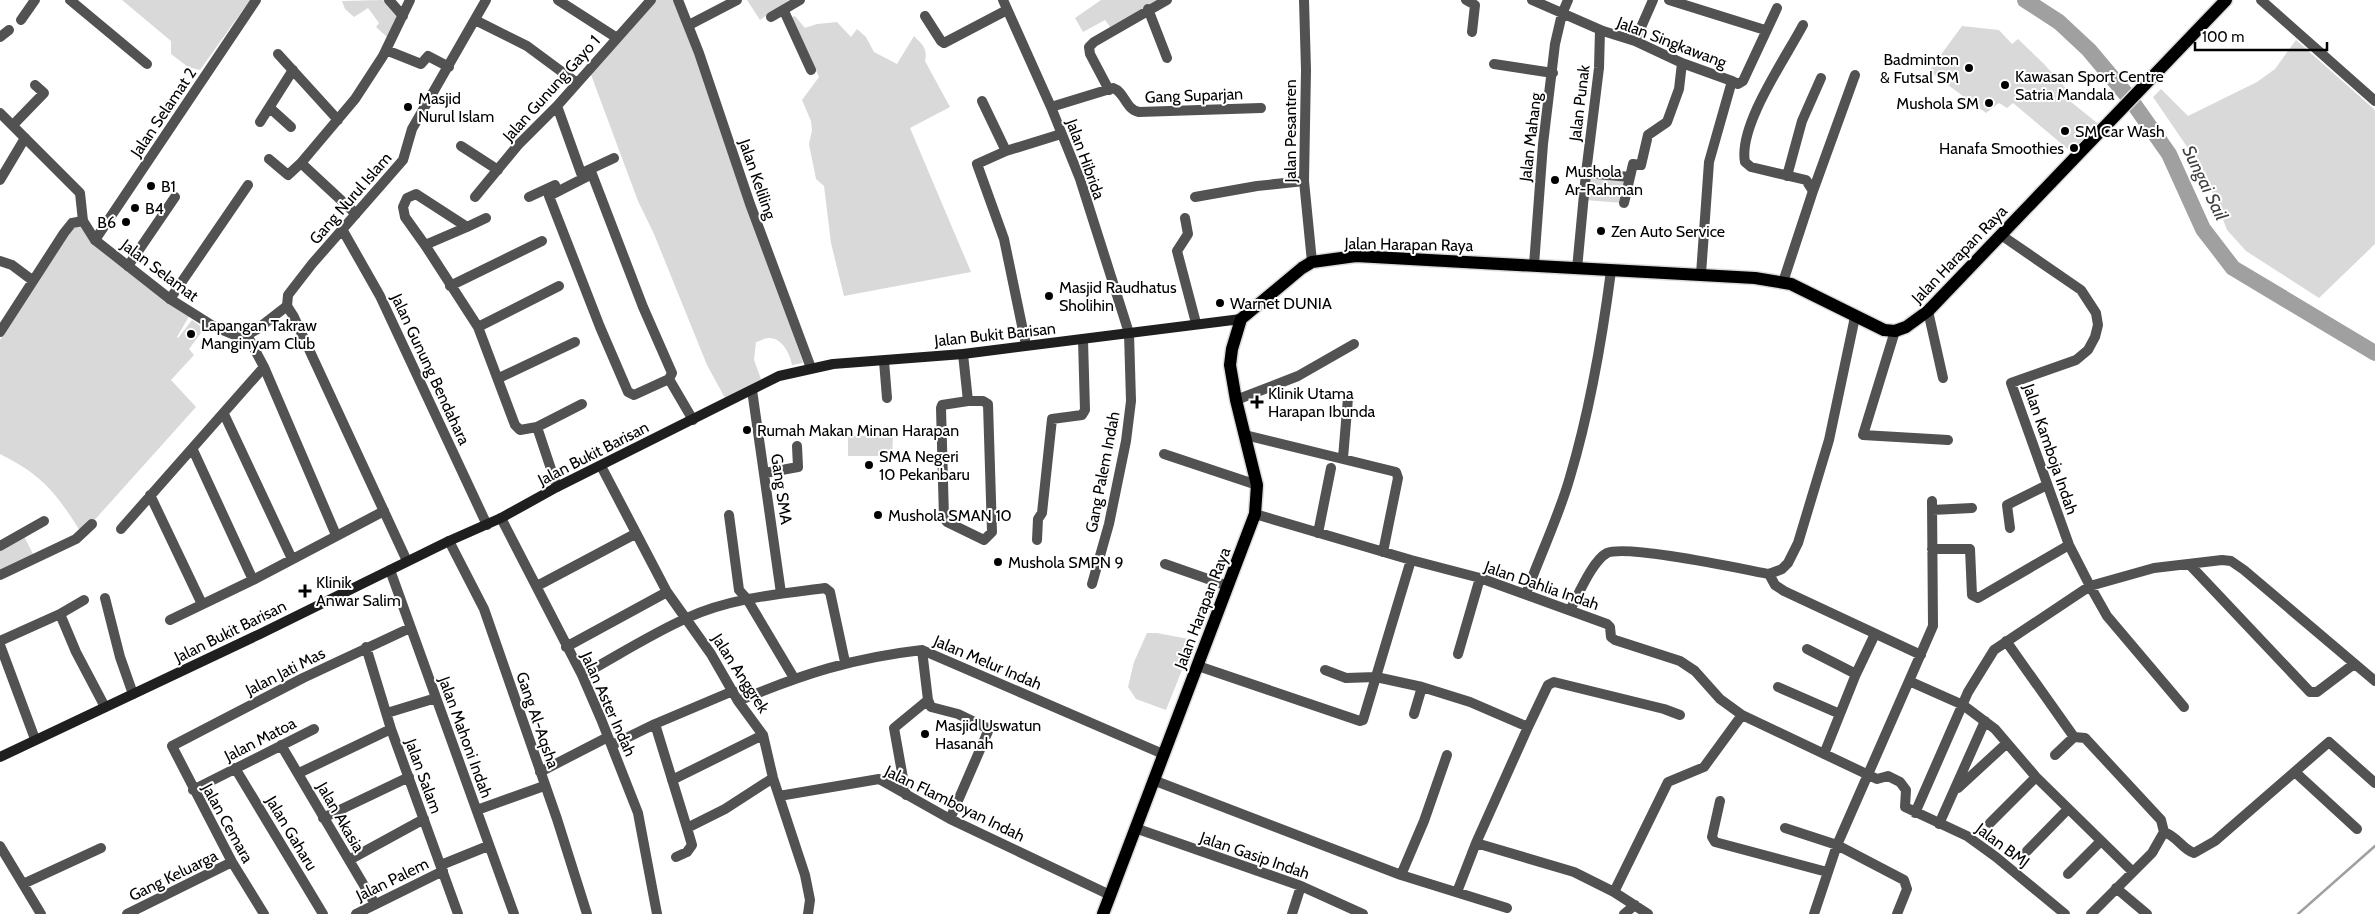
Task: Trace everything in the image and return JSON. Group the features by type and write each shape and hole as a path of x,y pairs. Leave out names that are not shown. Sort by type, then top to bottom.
{"main road":[{"name":"Jalan Harapan Raya","path":"1103,914 1255,514 1257,485 1236,400 1230,365 1232,349 1241,319 1292,274 1312,262 1356,256 1611,271 1701,274 1783,282 1798,287 1879,328 1895,331 1913,323 1928,312 2166,65 2226,0"},
{"name":"Jalan Bukit Barisan","path":"0,756 133,694 449,541 487,525 557,486 601,466 779,376 811,368 963,354 1026,345 1083,340 1196,323 1241,319"}],"street":[{"path":"21,20 35,0"},
{"path":"70,0 147,64"},
{"name":"Jalan Selamat 2","path":"95,240 256,0"},
{"path":"389,0 403,16"},
{"path":"270,158 288,175 301,163 355,99 386,50 410,0"},
{"name":"Gang Nurul Islam","path":"287,306 288,295 342,229 404,160 411,132 486,0"},
{"path":"558,0 617,38"},
{"name":"Jalan Gunung Gayo 1","path":"475,197 518,145 557,106 651,0"},
{"name":"Jalan Keliling","path":"678,0 689,25 750,204 811,368"},
{"path":"689,25 738,0"},
{"path":"771,17 800,0"},
{"path":"1051,107 1109,90 1090,54 1089,47 1148,9 1167,0"},
{"name":"Jalan Pesantren","path":"1304,0 1306,70 1304,181 1312,262"},
{"path":"1466,0 1475,5 1472,32"},
{"name":"Jalan Singkawang","path":"1532,0 1600,30 1635,41 1682,64 1732,81 1709,162 1701,274"},
{"name":"Jalan Mahang","path":"1534,265 1542,144 1553,73 1555,44 1562,14 1568,0"},
{"path":"1635,41 1653,0"},
{"path":"1669,0 1765,30"},
{"path":"2261,0 2375,101"},
{"path":"925,16 944,44 1005,5"},
{"name":"Jalan Hibrida","path":"1005,5 1051,107 1080,179 1129,333"},
{"path":"1732,81 1738,84 1743,81 1765,30 1777,8"},
{"path":"1148,9 1167,58"},
{"path":"784,10 811,70"},
{"path":"475,20 527,46 577,83"},
{"path":"1803,25 1749,125 1744,156 1745,162 1758,170 1806,180 1813,191"},
{"path":"0,37 9,30"},
{"name":"Jalan Punak","path":"1577,269 1599,68 1600,30"},
{"path":"386,50 421,64 428,56 449,67"},
{"path":"278,54 338,120"},
{"path":"1494,64 1553,73"},
{"path":"1624,203 1633,164 1641,165 1648,135 1664,126 1666,122 1679,89 1682,64"},
{"path":"260,122 294,70"},
{"path":"1783,282 1855,74"},
{"path":"1787,176 1802,120 1821,78"},
{"path":"13,125 44,93 35,85"},
{"name":"Gang Suparjan","path":"1109,90 1113,88 1118,90 1128,106 1139,112 1261,108"},
{"path":"982,101 1006,151"},
{"path":"557,106 584,174"},
{"path":"270,108 291,127"},
{"name":"Jalan Selamat","path":"0,113 80,193 83,221 95,240 170,299 227,334 247,334"},
{"path":"1026,345 1004,239 977,164 1006,151 1062,134"},
{"path":"0,180 25,138"},
{"path":"461,146 498,170"},
{"path":"529,197 584,174 592,174 672,373 669,379 634,395 630,393 600,328 548,196 584,174 614,158"},
{"path":"301,163 356,214"},
{"path":"1586,173 1630,177"},
{"path":"1195,197 1257,186 1304,181"},
{"path":"170,299 248,185"},
{"path":"466,226 420,196 409,195 404,204 403,212 478,327 499,378 515,425 520,430 537,427 582,404"},
{"path":"128,266 175,197"},
{"path":"425,245 486,218"},
{"path":"1185,218 1188,234 1177,251 1196,323"},
{"path":"0,332 32,280 72,223 83,221"},
{"name":"Jalan Gunung Bendahara","path":"342,229 380,296 487,525"},
{"name":"Jalan Kamboja Indah","path":"2001,235 2081,290 2096,313 2098,325 2095,337 2088,350 2076,360 2011,383 2069,545 2090,586 2107,616 2184,707"},
{"path":"450,286 542,241"},
{"path":"0,261 12,265 32,280"},
{"path":"1526,594 1571,476 1587,413 1611,271"},
{"path":"478,327 558,286"},
{"path":"336,535 264,367 247,334 287,306 294,316 407,561"},
{"path":"1928,312 1943,378"},
{"path":"1570,610 1597,563 1608,553 1614,551 1623,550 1669,556 1769,574 1782,569 1788,563 1801,535 1831,432 1855,317"},
{"path":"1895,331 1863,435 1948,440"},
{"name":"Gang Palem Indah","path":"1092,584 1109,524 1126,441 1131,401 1129,333"},
{"path":"1037,540 1038,519 1042,513 1052,419 1082,415 1085,410 1083,340"},
{"path":"499,378 575,342"},
{"path":"1236,400 1298,376 1354,344"},
{"path":"963,354 968,400"},
{"path":"884,361 887,398"},
{"path":"121,529 193,450 264,367"},
{"path":"669,379 693,420"},
{"name":"Gang SMA","path":"752,390 781,593"},
{"path":"1342,458 1348,398"},
{"path":"968,400 983,401 988,404 992,532 984,540 947,522 944,518 940,408 942,405 968,400"},
{"path":"224,414 292,559"},
{"path":"537,427 557,486"},
{"path":"1245,435 1342,458 1398,474 1383,552"},
{"path":"765,472 798,467 797,446"},
{"path":"193,450 253,580"},
{"path":"1164,454 1257,485"},
{"name":"Jalan Anggrek","path":"601,466 667,592 687,618 735,696 763,735 773,778 805,874 810,900 808,914"},
{"path":"1318,533 1331,468"},
{"path":"2010,528 2007,506 2047,485"},
{"path":"150,495 202,604"},
{"path":"1814,914 1837,845 1933,626 1932,506 1972,508"},
{"path":"170,620 253,580 384,510"},
{"name":"Jalan Dahlia Indah","path":"1255,514 1411,560 1480,578 1607,624 1610,627 1611,637 1615,640 1680,661 1689,666 1720,699 1742,715 1879,780 1890,777 1900,782 1906,790 1904,806 1915,813"},
{"path":"729,515 739,590 747,599 794,678"},
{"name":"Jalan Aster Indah","path":"500,518 582,675 610,741 638,813 657,914"},
{"path":"0,546 44,521"},
{"path":"0,576 76,539 92,524"},
{"path":"537,586 635,534"},
{"name":"Gang Al-Aqsha","path":"449,541 484,610 587,914"},
{"path":"1932,549 1970,549 1972,595 1978,598 2069,545"},
{"path":"1198,666 1360,721 1364,717 1411,560"},
{"path":"1915,813 1963,705 1992,653 2090,586 2154,568 2222,560 2238,565 2375,682"},
{"path":"1165,564 1228,586"},
{"path":"2188,564 2310,692 2317,692 2354,664"},
{"name":"Jalan Mahoni Indah","path":"390,570 514,914"},
{"path":"1769,574 1775,585 1784,591 1921,655"},
{"path":"1458,654 1480,578"},
{"path":"582,675 687,618 747,599 825,588 829,590 844,662"},
{"path":"566,647 667,592"},
{"path":"105,598 120,657 133,694"},
{"path":"0,641 60,614 84,600"},
{"path":"60,614 76,652 105,707"},
{"name":"Jalan Jati Mas","path":"174,744 366,647 410,628"},
{"path":"1824,754 1856,674 1875,634"},
{"path":"2006,642 2074,737"},
{"path":"0,645 35,740"},
{"name":"Jalan Salam","path":"366,647 391,729 458,914"},
{"path":"1807,649 1856,674"},
{"path":"922,650 928,700 931,707 958,714 989,729 950,819"},
{"name":"Jalan Melur Indah","path":"540,772 610,741 735,696 844,662 878,655 922,650 1163,754"},
{"path":"1325,670 1346,678 1376,677 1422,687 1470,702 1528,727"},
{"path":"1910,681 1963,705 1985,722 2007,743 2036,777 2133,872"},
{"path":"1457,892 1476,843 1548,685 1554,682 1664,709 1680,715"},
{"path":"1414,714 1422,687"},
{"path":"1778,687 1840,714"},
{"path":"387,713 436,698"},
{"path":"906,795 894,728 928,700"},
{"path":"1614,892 1668,782 1704,767 1742,715"},
{"path":"1939,824 1985,722"},
{"path":"655,724 692,845 687,852 676,857"},
{"name":"Jalan Matoa","path":"193,790 314,728"},
{"path":"299,773 391,729"},
{"path":"672,780 763,735"},
{"path":"2055,755 2074,737 2085,738 2161,820 2164,832 2152,853 2091,914"},
{"path":"2164,832 2174,835 2190,851 2194,852 2215,841 2329,742 2375,783"},
{"path":"1954,791 2007,743"},
{"name":"Jalan Cemara","path":"174,744 172,748 193,790 232,862 264,914"},
{"name":"Jalan Akasia","path":"281,745 375,904"},
{"path":"1401,875 1424,821 1448,755"},
{"name":"Jalan Gaharu","path":"236,768 323,914"},
{"path":"2295,772 2357,829"},
{"path":"323,818 409,777"},
{"path":"1990,823 2036,777"},
{"path":"687,828 722,811 773,778"},
{"name":"Jalan Flamboyan Indah","path":"779,796 876,779 882,780 950,819 1110,895"},
{"path":"1153,780 1401,875 1507,908"},
{"path":"477,810 544,786"},
{"path":"1720,801 1712,837 1715,842 1827,872"},
{"path":"2027,851 2068,809"},
{"name":"Jalan BMJ","path":"1915,813 1967,836 1990,852 2065,914"},
{"path":"349,860 424,819"},
{"name":"Jalan Gasip Indah","path":"1135,828 1302,886 1362,914"},
{"path":"1785,828 1837,845 1906,881 1907,889 1897,914"},
{"path":"2068,874 2101,840"},
{"path":"1476,843 1568,870 1614,892 1648,914"},
{"path":"0,846 41,914"},
{"name":"Jalan Palem","path":"356,914 442,868 488,846"},
{"path":"23,884 101,848"},
{"name":"Gang Keluarga","path":"127,914 232,862"},
{"path":"1292,914 1302,886"},
{"path":"2116,888 2147,914"},
{"path":"1624,914 1635,906"}],"shaded area":[{"path":"122,0 250,0 200,70 188,67 171,54 171,41"},
{"path":"383,0 398,17 388,38 376,27 379,23 368,8 354,17 345,9 342,1"},
{"path":"653,0 673,0 700,61 803,363 792,365 787,351 781,343 773,338 756,342 754,360 761,379 725,398 707,365 654,234 638,201 590,72"},
{"path":"747,0 789,0 760,20"},
{"path":"1101,0 1161,0 1110,27 1105,20 1083,32 1075,18"},
{"path":"795,16 805,28 817,24 837,22 851,37 857,29 866,37 874,52 897,64 914,36 922,44 926,53 925,61 950,107 910,128 971,272 844,296 831,243 824,186 816,179 809,144 812,130 811,121 802,100 819,77 792,17"},
{"name":"Kawasan Sport Centre Satria Mandala","path":"1962,26 1999,30 2012,44 2018,39 2075,98 2071,102 2101,126 2075,155 2013,103 2007,108 1999,103 1986,113 1929,71"},
{"path":"2296,40 2375,110 2375,244 2319,298 2246,251 2227,230 2205,173 2153,97 2161,89 2188,116 2257,82 2275,69"},
{"path":"1588,177 1626,181 1623,203 1585,200"},
{"path":"83,221 95,240 191,313 178,338 192,320 204,329 189,349 194,355 171,380 196,407 82,534 48,487 28,470 0,454 0,340 64,233"},
{"path":"848,436 893,436 892,456 848,456"},
{"path":"23,534 35,558 0,574 0,547"},
{"path":"1147,633 1194,640 1166,710 1136,699 1128,687 1134,662"}],"waterway":[{"name":"Sungai Sail","path":"2025,0 2059,22 2089,50 2131,100 2169,154 2203,229 2233,268 2375,353"},
{"path":"2298,914 2375,846"}],"place":[{"name":"Badminton & Futsal SM","path":"1969,68"},
{"name":"Kawasan Sport Centre Satria Mandala","path":"2005,85"},
{"name":"Mushola SM","path":"1989,103"},
{"name":"Masjid Nurul Islam","path":"408,107"},
{"name":"SM Car Wash","path":"2065,131"},
{"name":"Hanafa Smoothies","path":"2074,148"},
{"name":"Mushola Ar-Rahman","path":"1555,180"},
{"name":"B1","path":"151,186"},
{"name":"B4","path":"135,208"},
{"name":"B6","path":"126,222"},
{"name":"Zen Auto Service","path":"1601,231"},
{"name":"Masjid Raudhatus Sholihin","path":"1049,296"},
{"name":"Warnet DUNIA","path":"1220,303"},
{"name":"Lapangan Takraw Manginyam Club","path":"191,334"},
{"name":"Klinik Utama Harapan Ibunda","path":"1257,402"},
{"name":"Rumah Makan Minan Harapan","path":"747,430"},
{"name":"SMA Negeri 10 Pekanbaru","path":"869,465"},
{"name":"Mushola SMAN 10","path":"878,515"},
{"name":"Mushola SMPN 9","path":"998,562"},
{"name":"Klinik Anwar Salim","path":"305,591"},
{"name":"Masjid Uswatun Hasanah","path":"925,734"}]}
